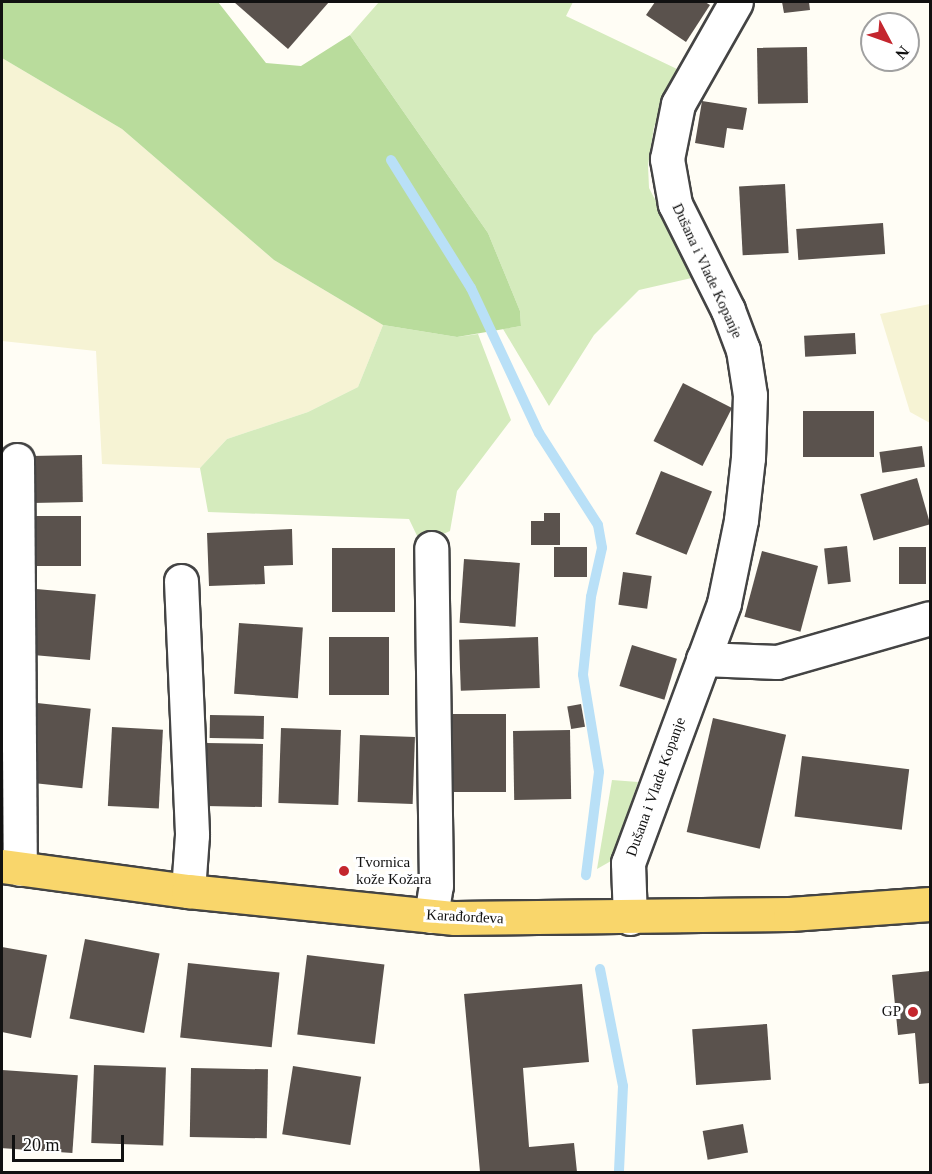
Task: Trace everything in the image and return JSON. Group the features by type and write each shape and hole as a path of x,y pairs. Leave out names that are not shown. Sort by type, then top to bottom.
{"main road":[{"name":"Karađorđeva","path":"11,867 188,891 431,916 630,918 837,912 930,904"}],"street":[{"name":"Dušana i Vlade Kopanje","path":"630,918 628,863 724,603 741,520 750,395 743,350 728,310 675,204 667,159 678,104 736,2"},
{"path":"11,867 17,460"},
{"path":"431,548 436,886 431,916"},
{"path":"181,581 192,835 188,891"},
{"path":"703,659 777,662 930,618"}],"shaded area":[{"path":"2,58 122,129 274,260 383,325 358,387 308,412 227,439 200,468 102,464 96,351 2,341"},
{"path":"930,304 930,423 910,412 880,314"}],"green space":[{"path":"2,2 218,2 266,63 301,66 350,35 488,233 520,311 521,326 457,337 383,325 274,260 122,129 2,58"},
{"path":"379,2 573,2 566,16 677,69 654,127 648,165 649,188 696,277 639,290 594,335 549,406 503,329 521,326 520,311 488,233 350,35"},
{"path":"383,325 457,337 478,334 511,420 457,491 450,531 421,544 409,519 208,512 200,468 227,439 308,412 358,387"},
{"path":"612,780 638,782 611,861 597,869"}],"building":[{"path":"234,2 329,2 288,49"},
{"path":"655,2 705,2 710,5 686,42 646,15"},
{"path":"782,2 809,2 810,10 784,13"},
{"path":"807,47 808,103 758,104 757,48"},
{"path":"702,101 747,108 743,130 727,128 724,148 695,143"},
{"path":"785,184 789,253 743,255 739,186"},
{"path":"883,223 885,254 798,260 796,229"},
{"path":"855,333 856,354 805,357 804,336"},
{"path":"683,383 732,408 702,466 653,441"},
{"path":"803,411 874,411 874,457 803,457"},
{"path":"922,446 925,467 882,473 879,452"},
{"path":"82,455 83,502 32,503 31,456"},
{"path":"661,471 712,492 687,555 636,534"},
{"path":"917,478 930,524 874,540 860,494"},
{"path":"544,513 560,513 560,545 531,545 531,521 544,521"},
{"path":"32,516 81,516 81,566 32,566"},
{"path":"292,529 293,565 264,566 265,584 209,586 207,533"},
{"path":"847,546 851,582 828,584 824,548"},
{"path":"554,547 587,547 587,577 554,577"},
{"path":"899,547 926,547 926,584 899,584"},
{"path":"332,548 395,548 395,612 332,612"},
{"path":"762,551 818,566 800,632 744,617"},
{"path":"464,559 520,563 515,627 460,623"},
{"path":"623,572 652,576 647,609 618,605"},
{"path":"36,589 96,594 90,660 30,655"},
{"path":"239,623 303,627 298,698 234,694"},
{"path":"329,637 389,637 389,695 329,695"},
{"path":"538,637 540,688 461,691 459,640"},
{"path":"632,645 677,659 664,700 619,686"},
{"path":"37,703 91,709 82,788 29,783"},
{"path":"581,704 585,727 571,729 567,706"},
{"path":"449,714 506,714 506,792 449,792"},
{"path":"210,715 264,716 264,739 210,738"},
{"path":"713,718 786,735 760,849 687,832"},
{"path":"112,727 163,730 159,809 108,806"},
{"path":"281,728 341,730 338,805 278,803"},
{"path":"570,730 571,799 514,800 513,731"},
{"path":"360,735 415,737 413,804 358,802"},
{"path":"206,743 263,744 262,807 205,806"},
{"path":"802,756 909,769 902,830 795,817"},
{"path":"85,939 160,954 144,1033 70,1019"},
{"path":"2,947 47,955 31,1038 2,1032"},
{"path":"307,955 384,965 375,1044 297,1034"},
{"path":"188,963 279,973 272,1047 180,1038"},
{"name":"GP","path":"930,971 930,1083 919,1084 915,1033 898,1035 892,975"},
{"path":"582,984 589,1062 523,1068 529,1147 574,1143 577,1172 480,1172 464,994"},
{"path":"767,1024 771,1080 696,1085 692,1029"},
{"path":"94,1065 166,1068 163,1145 91,1143"},
{"path":"293,1066 361,1077 350,1145 282,1134"},
{"path":"191,1068 268,1069 267,1138 190,1137"},
{"path":"2,1070 78,1075 72,1153 2,1148"},
{"path":"743,1124 748,1153 708,1160 703,1131"}],"waterway":[{"path":"391,160 471,288 539,433 598,525 602,548 591,597 583,675 599,772 586,875"},
{"path":"600,969 623,1086 619,1172"}],"place":[{"name":"Tvornica kože Kožara","path":"344,871"},
{"name":"GP","path":"913,1012"}]}
